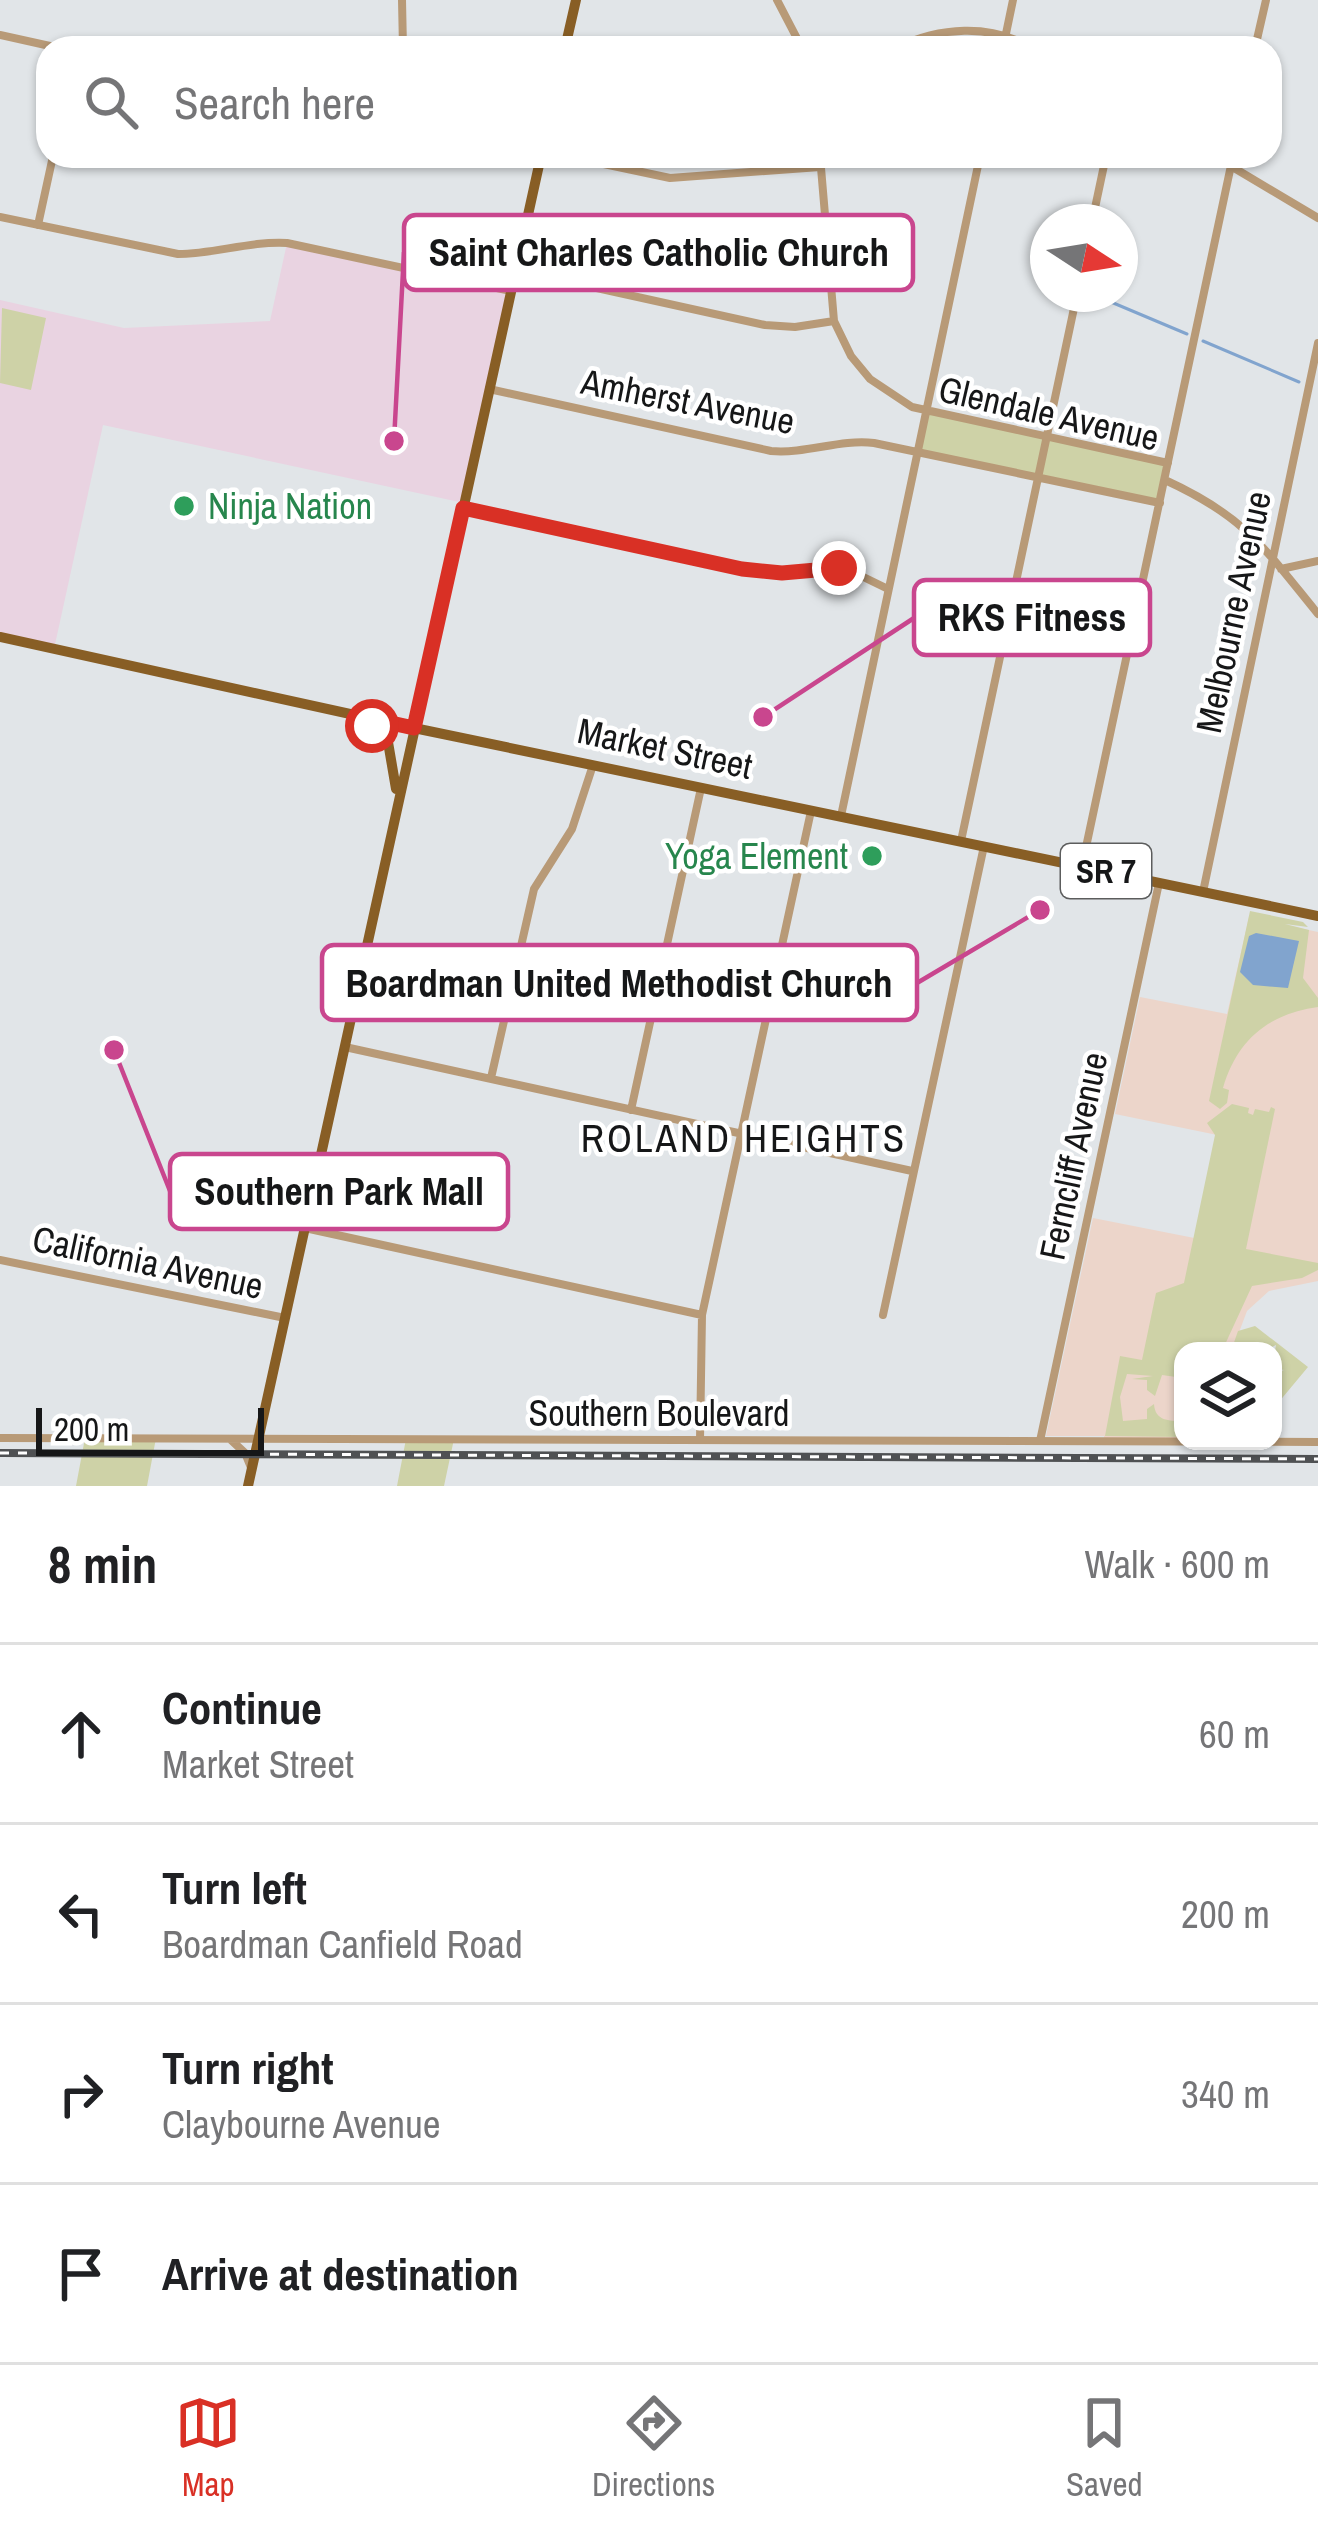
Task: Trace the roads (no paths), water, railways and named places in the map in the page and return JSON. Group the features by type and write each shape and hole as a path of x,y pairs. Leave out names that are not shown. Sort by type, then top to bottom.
{"main road":[{"path":"568,36 576,0"},
{"path":"248,1486 535,168"},
{"name":"Market Street","path":"0,637 1318,916"},
{"path":"359,716 388,742 396,811"}],"street":[{"path":"402,0 404,36"},
{"path":"777,0 796,36"},
{"path":"1006,36 1013,0"},
{"path":"1258,36 1266,0"},
{"path":"934,36 950,31 997,36"},
{"path":"0,35 36,43"},
{"path":"38,225 50,168"},
{"path":"626,168 676,178 766,168"},
{"name":"Glendale Avenue","path":"821,168 834,321 851,356 870,379 895,398 926,411 1168,463 1165,481 1219,507 1273,556 1318,614"},
{"path":"841,815 977,168"},
{"path":"1097,204 1104,168"},
{"path":"1168,463 1231,168"},
{"path":"1243,168 1318,218"},
{"path":"0,217 178,254 287,243 511,291"},
{"path":"515,270 765,325 796,327 834,321"},
{"path":"961,841 1073,312"},
{"name":"Melbourne Avenue","path":"1203,892 1318,343"},
{"name":"Amherst Avenue","path":"489,389 771,451 803,452 860,441 1160,503"},
{"path":"1082,866 1165,481"},
{"path":"463,508 742,569 782,573 847,569 888,589"},
{"path":"1281,569 1318,561"},
{"path":"491,1079 534,889 572,830 593,764"},
{"path":"631,1109 702,787"},
{"path":"700,1440 702,1315 812,809"},
{"path":"883,1316 984,846"},
{"name":"Ferncliff Avenue","path":"1040,1441 1159,883"},
{"path":"343,1047 912,1171"},
{"path":"304,1227 702,1315"},
{"name":"California Avenue","path":"0,1259 285,1318"},
{"name":"Southern Boulevard","path":"0,1438 1318,1442"},
{"path":"228,1438 245,1453 252,1471"}],"water":[{"path":"1256,933 1299,941 1288,988 1253,985 1240,972 1249,936"}],"waterway":[{"path":"1135,312 1187,334"},
{"path":"1203,341 1299,382"}],"railway":[{"path":"0,1453 1318,1459"}],"place":[{"name":"Saint Charles Catholic Church","path":"394,441"},
{"name":"Ninja Nation","path":"184,506"},
{"name":"RKS Fitness","path":"763,717"},
{"name":"Yoga Element","path":"872,856"},
{"name":"Boardman United Methodist Church","path":"1040,910"},
{"name":"Southern Park Mall","path":"114,1050"}],"district":[{"name":"ROLAND HEIGHTS","path":"744,1138"}]}
